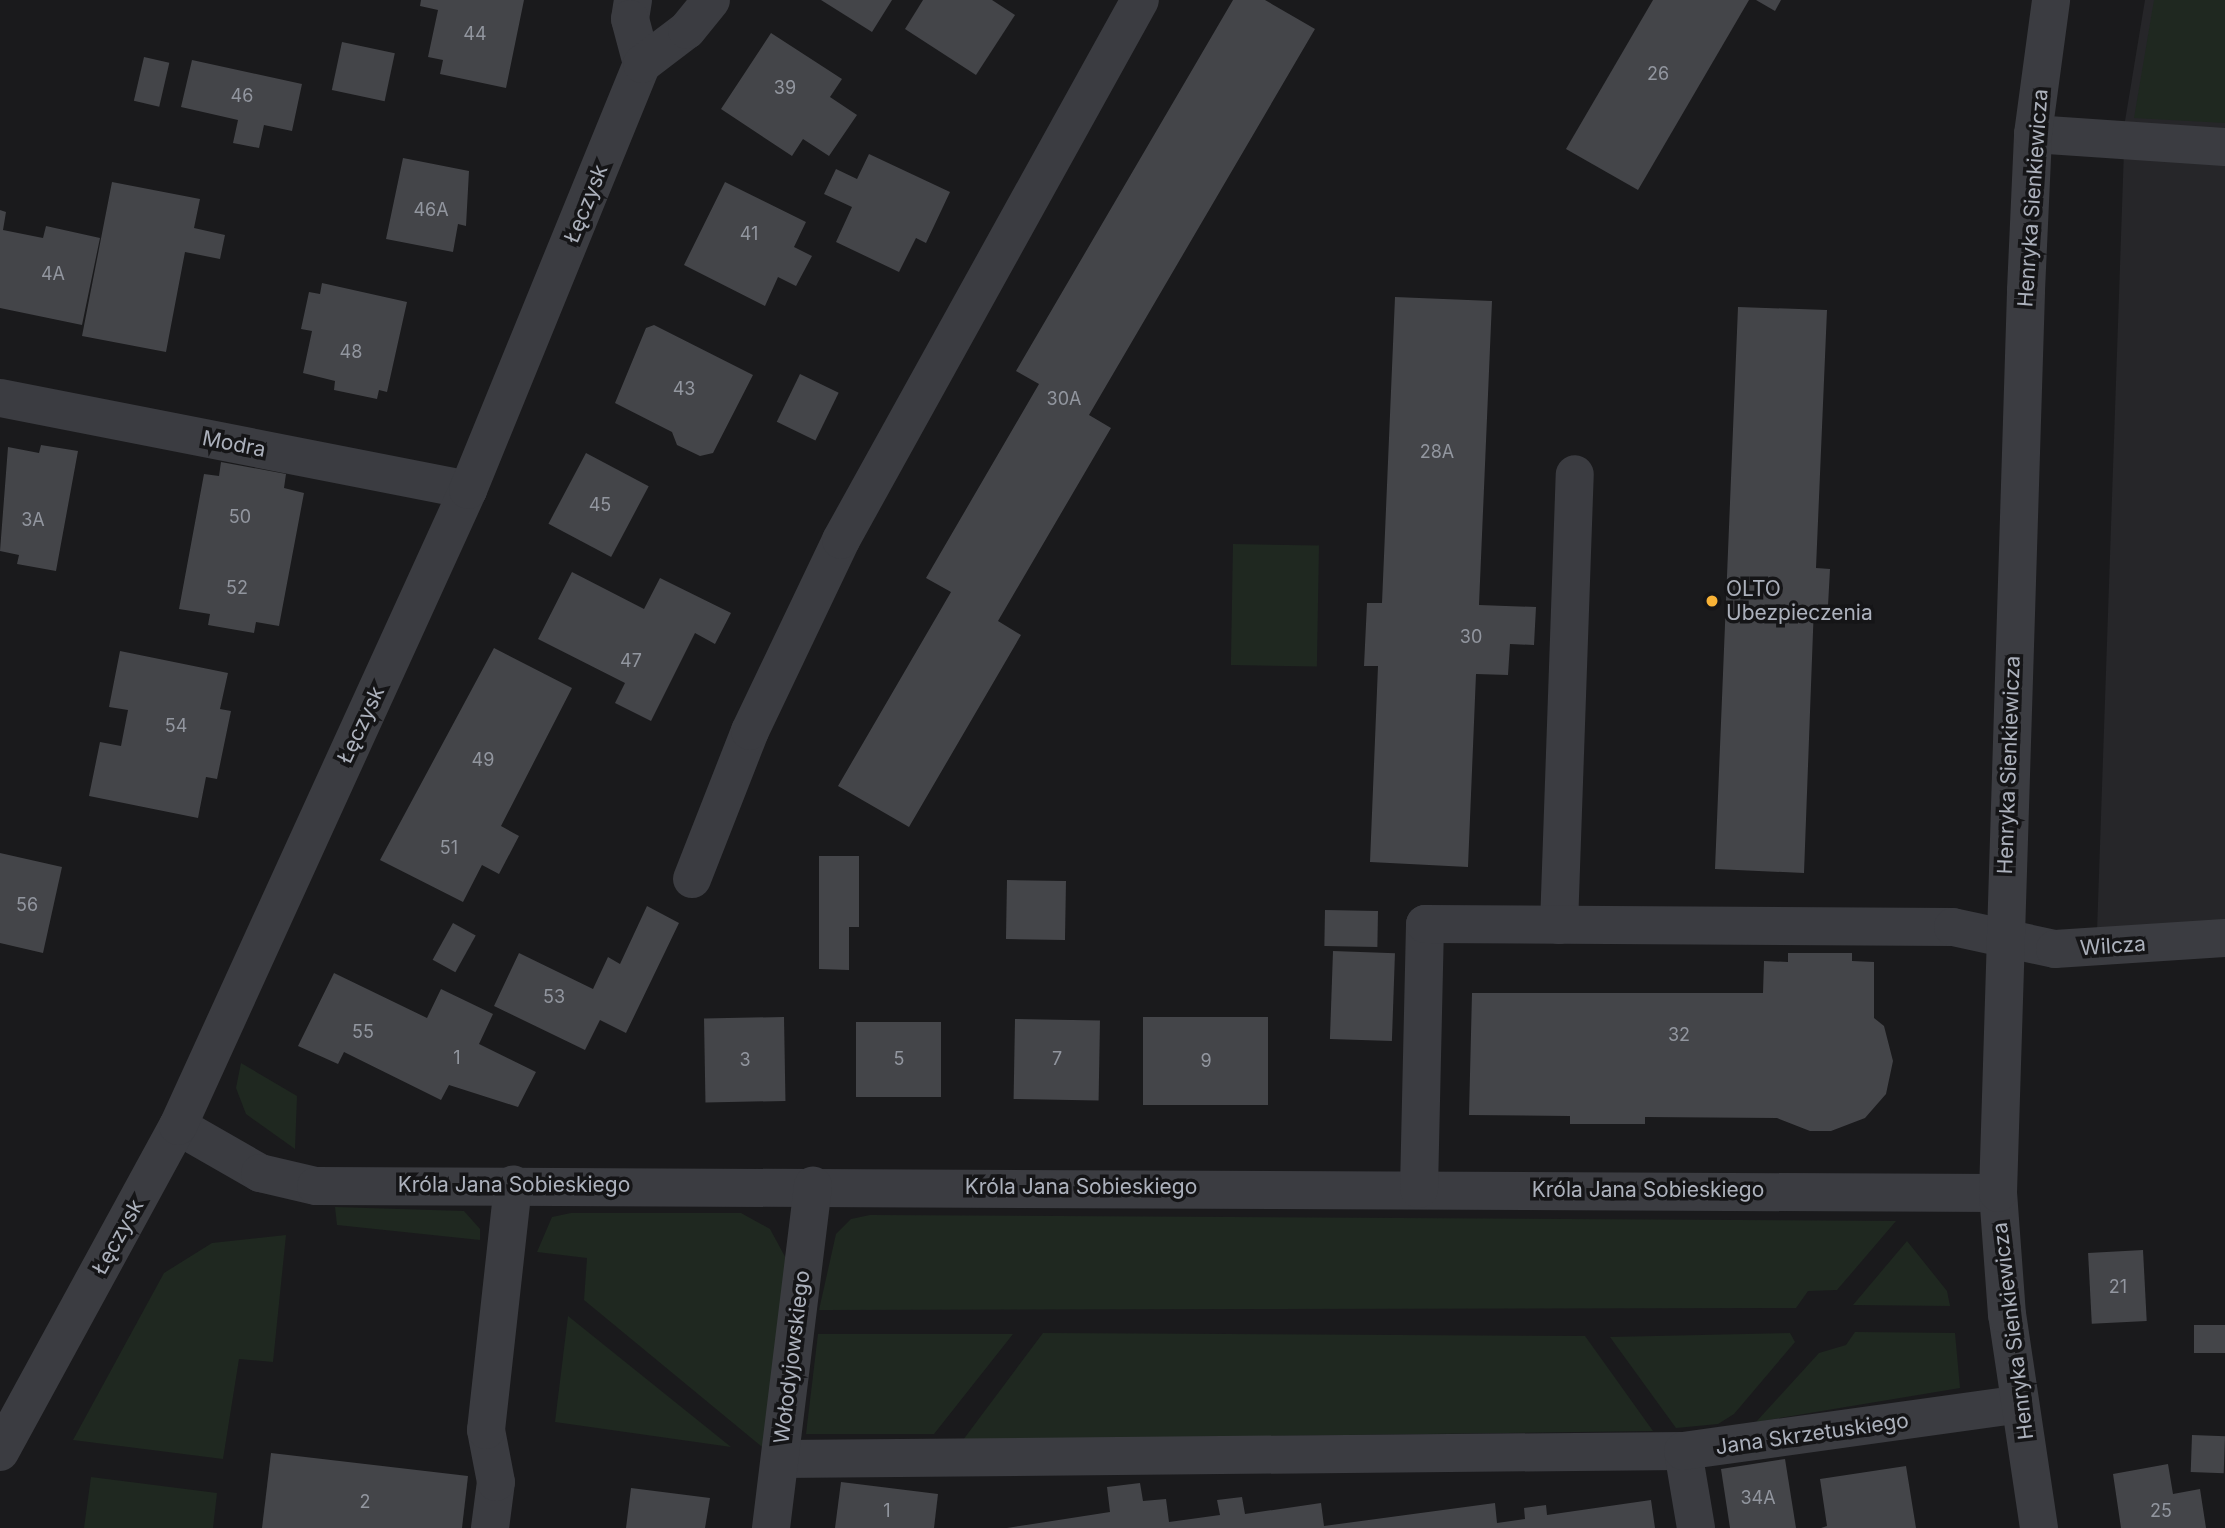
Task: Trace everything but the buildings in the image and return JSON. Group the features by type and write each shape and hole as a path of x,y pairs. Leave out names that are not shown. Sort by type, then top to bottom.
{"street":[{"path":"634,0 630,19 642,64 687,30 711,0"},
{"path":"692,879 750,731 841,540 1140,0"},
{"name":"Henryka Sienkiewicza","path":"2039,1528 2020,1404 1998,1193 2003,937 2033,134 2051,0"},
{"name":"Łęczysk","path":"0,1452 178,1126 468,490 642,64"},
{"path":"2033,134 2225,147"},
{"name":"Modra","path":"0,398 468,490"},
{"path":"1559,925 1575,474"},
{"name":"Wilcza","path":"1419,1189 1424,924 1953,926 2055,949 2225,939"},
{"name":"Króla Jana Sobieskiego","path":"178,1126 260,1173 316,1186 513,1184 1998,1193"},
{"path":"490,1528 496,1482 486,1430 513,1184"},
{"name":"Wołodyjowskiego","path":"771,1528 813,1186"},
{"name":"Jana Skrzetuskiego","path":"780,1459 1683,1451 2020,1404"},
{"path":"1683,1451 1696,1528"}],"shaded area":[{"path":"2145,0 2225,0 2225,923 2097,932 2125,121"},
{"path":"2154,0 2225,0 2225,123 2134,118"},
{"path":"1233,544 1319,546 1317,666 1231,665"},
{"path":"241,1063 297,1096 295,1149 246,1114 236,1088"},
{"path":"335,1207 464,1211 480,1229 480,1240 337,1225"},
{"path":"571,1213 741,1213 770,1229 789,1264 767,1451 584,1300 587,1258 537,1252 552,1217"},
{"path":"870,1215 1896,1221 1837,1290 1808,1291 1796,1308 819,1310 836,1234 851,1219"},
{"path":"286,1235 273,1362 239,1359 223,1459 73,1440 164,1273 212,1243"},
{"path":"1907,1241 1947,1291 1950,1306 1853,1305"},
{"path":"568,1316 731,1447 555,1422"},
{"path":"1855,1332 1955,1333 1960,1388 1756,1422 1819,1353 1846,1345"},
{"path":"1043,1333 1585,1336 1653,1431 963,1440"},
{"path":"1790,1333 1795,1342 1734,1414 1718,1424 1676,1428 1610,1337"},
{"path":"818,1334 1013,1334 934,1434 806,1434"},
{"path":"91,1477 217,1493 213,1528 84,1528"}],"place":[{"name":"OLTO Ubezpieczenia","path":"1712,601"}]}
